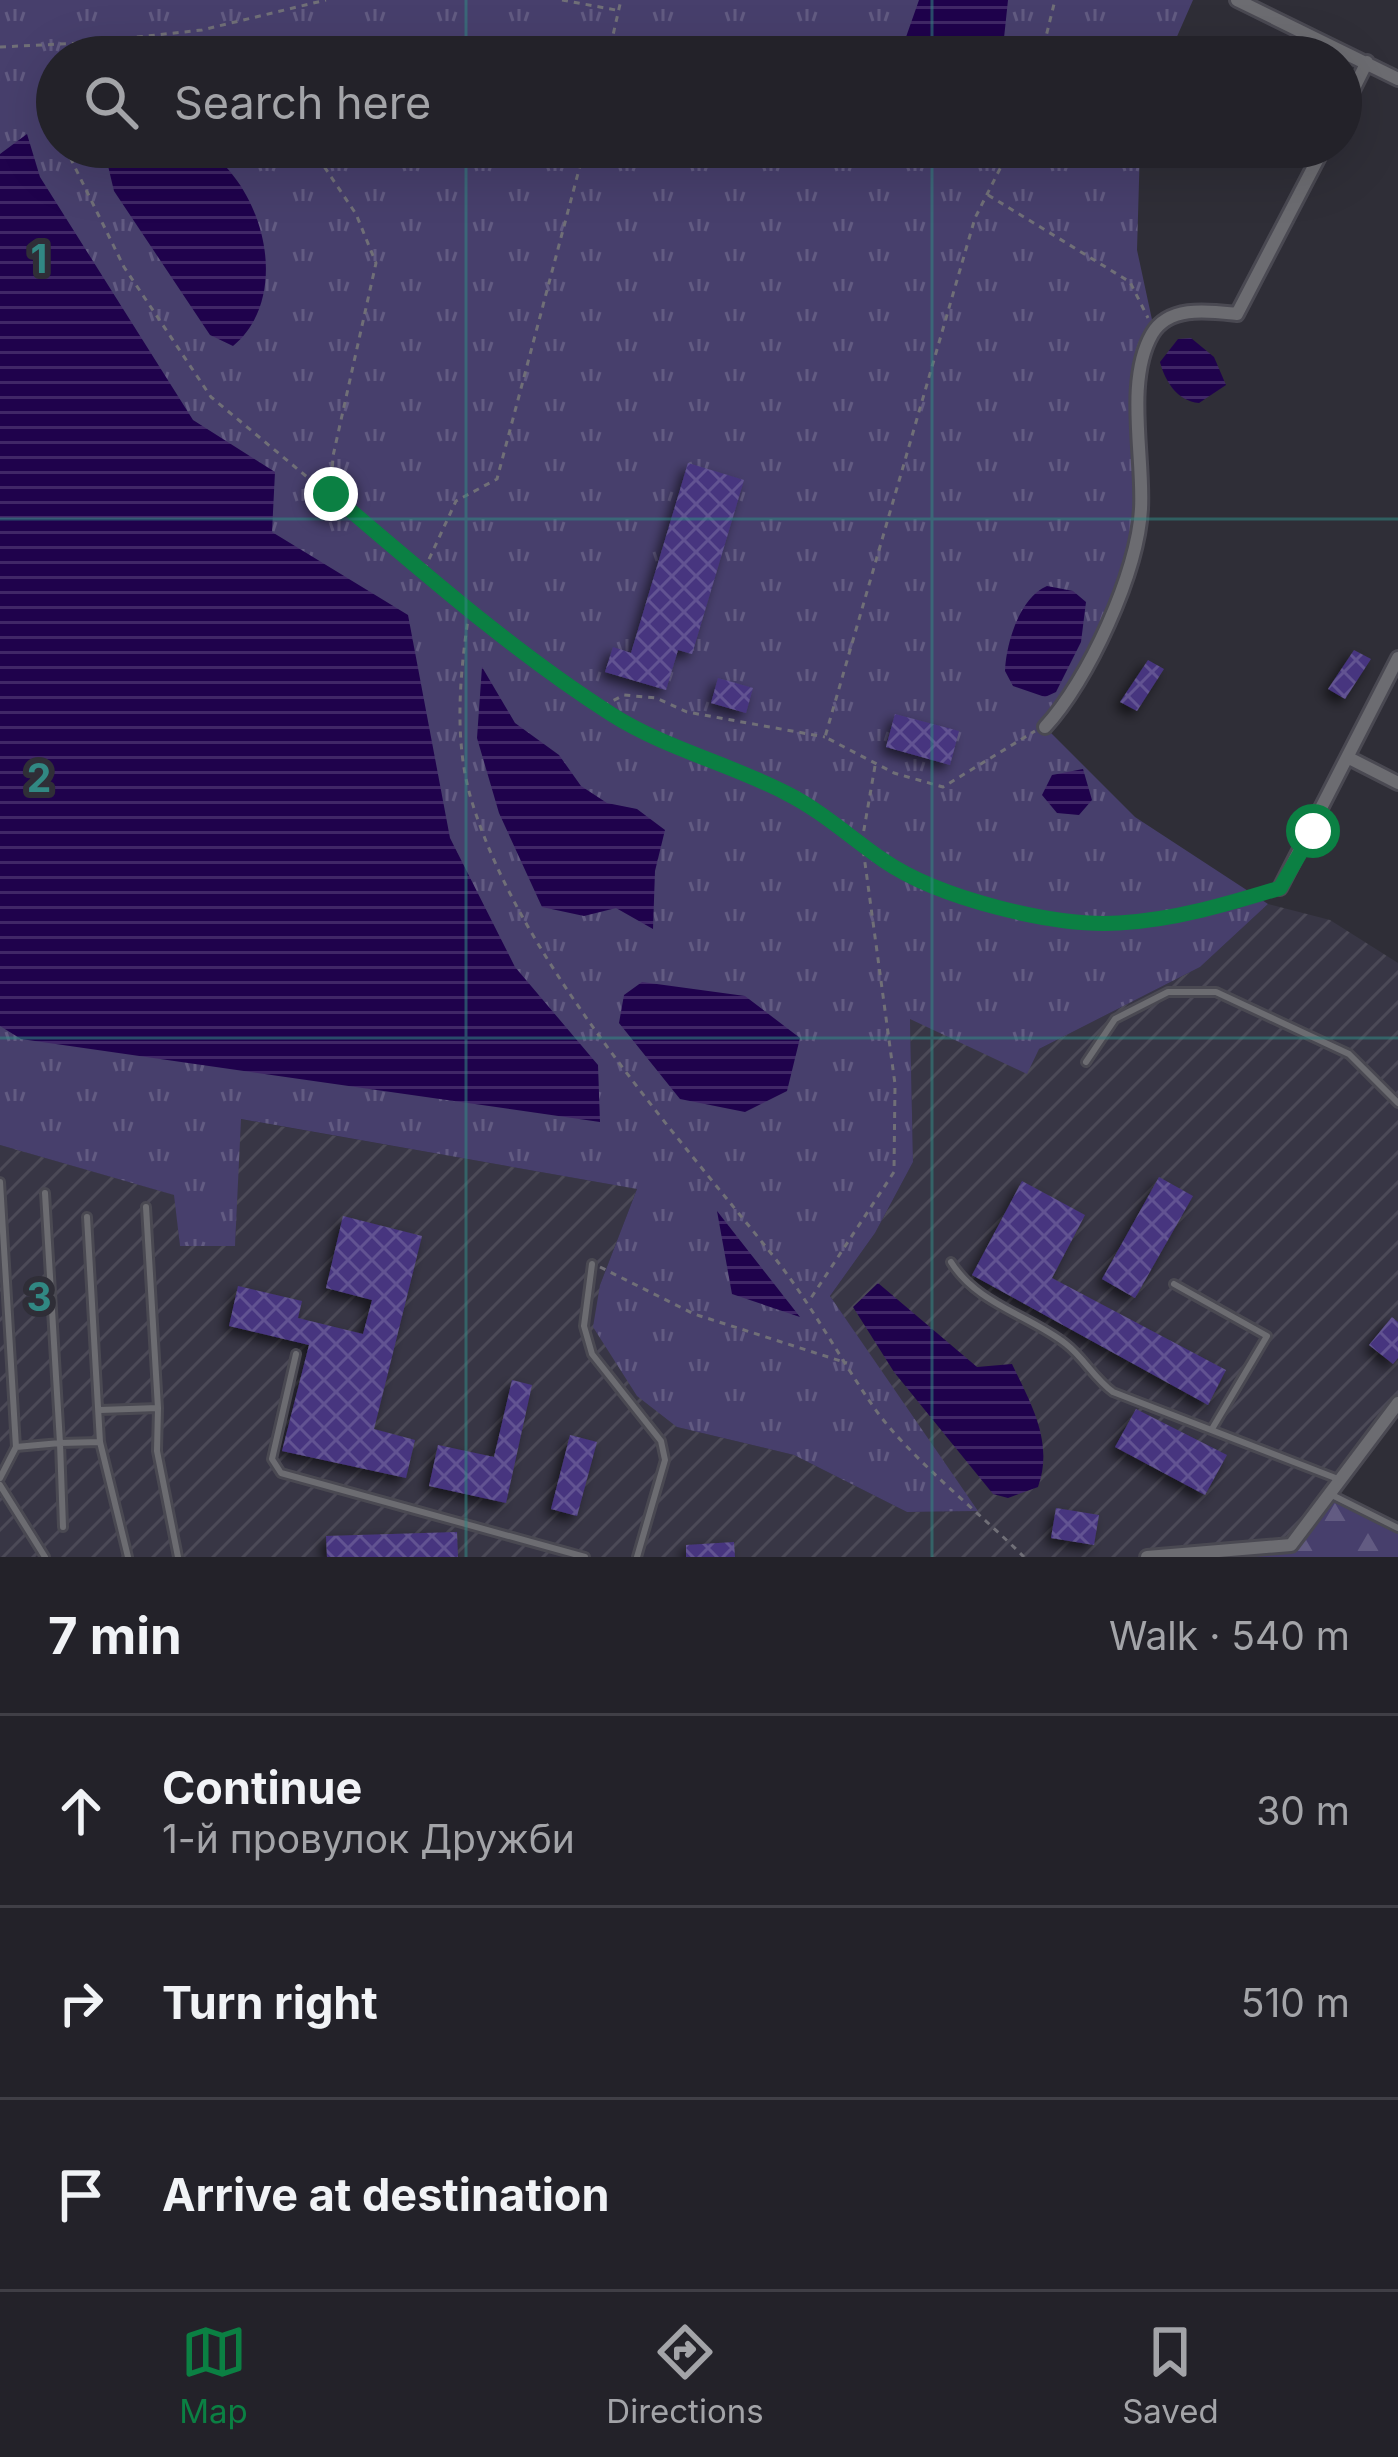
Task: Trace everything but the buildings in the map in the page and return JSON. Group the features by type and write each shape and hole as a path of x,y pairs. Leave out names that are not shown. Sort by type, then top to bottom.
{"street":[{"path":"1237,0 1312,36"},
{"path":"1362,60 1398,79"},
{"path":"1362,72 1367,62"},
{"path":"1045,727 1078,681 1139,534 1142,359 1154,329 1176,314 1237,314 1313,168"},
{"path":"1280,888 1398,658"},
{"path":"1349,758 1398,783"},
{"path":"1147,1557 1291,1545 1398,1402"}],"lane":[{"path":"1086,1062 1115,1019 1168,992 1216,992 1349,1054 1398,1103"},
{"path":"0,1183 16,1448 0,1481 45,1557"},
{"path":"45,1192 63,1527"},
{"path":"146,1207 157,1451 178,1557"},
{"path":"87,1217 100,1442 128,1557"},
{"path":"951,1262 964,1283 1069,1346 1095,1379 1113,1392 1341,1480"},
{"path":"592,1264 584,1326 592,1354 661,1441 665,1460 637,1557"},
{"path":"1174,1285 1267,1336 1212,1429"},
{"path":"296,1354 272,1459 281,1473 585,1557"},
{"path":"100,1410 158,1408"},
{"path":"16,1448 100,1442"},
{"path":"1330,1494 1398,1528"}],"path":[{"path":"158,36 326,0"},
{"path":"562,0 621,11"},
{"path":"614,36 621,0"},
{"path":"1046,36 1055,0"},
{"path":"0,46 36,45"},
{"path":"75,168 124,267 211,397 469,610 601,707 788,794 862,841 883,860 948,892 1012,909 1116,923 1187,914 1280,888"},
{"path":"325,168 356,214 376,263 333,457 331,494"},
{"path":"423,572 456,501 496,479 579,168"},
{"path":"826,737 975,218 1000,168"},
{"path":"987,194 1130,282 1154,329"},
{"path":"469,610 459,678 462,748 472,803 520,909 560,976 648,1097 809,1301 878,1412 1024,1557"},
{"path":"601,707 624,695 656,698 687,712 826,737 876,764 944,787 1015,738 1045,727"},
{"path":"809,1301 894,1172 895,1084 862,841 876,764"},
{"path":"592,1264 694,1314 847,1363"}],"shaded area":[{"path":"919,0 1008,0 1004,36 906,36"},
{"path":"27,134 40,177 193,420 275,472 272,532 408,615 450,838 515,967 598,1065 600,1122 21,1039 0,1026 0,154"},
{"path":"109,168 227,168 255,213 266,271 262,299 251,325 233,346 210,335 114,191"},
{"path":"1191,338 1214,357 1226,385 1199,403 1173,389 1160,362 1178,339"},
{"path":"1047,586 1073,591 1086,602 1081,642 1056,692 1045,697 1013,686 1005,671 1016,622 1029,600"},
{"path":"482,667 515,723 559,755 581,786 607,803 637,809 665,830 655,871 653,929 616,908 584,916 542,907 499,813 477,738"},
{"path":"1083,769 1092,800 1079,815 1057,813 1042,795 1052,775"},
{"path":"1268,904 1330,920 1398,963 1398,1403 1291,1545 1147,1557 0,1557 0,1145 175,1195 180,1246 235,1246 240,1119 637,1189 600,1285 677,1427 794,1455 907,1512 976,1511 830,1296 875,1233 913,1162 910,1018 1039,1049 1200,967"},
{"path":"642,982 745,996 800,1038 787,1091 745,1112 680,1099 619,1023 624,995"},
{"path":"717,1211 800,1317 732,1294"},
{"path":"878,1283 977,1367 1012,1364 1042,1439 1038,1487 1008,1498 993,1494 894,1372 853,1307"}],"green space":[{"path":"0,0 1193,0 1177,36 36,36 36,168 1139,168 1137,250 1154,329 1142,359 1139,534 1099,639 1045,727 1135,817 1268,904 1200,967 1039,1049 1027,1074 910,1019 913,1162 875,1233 830,1296 978,1511 907,1512 794,1455 677,1427 637,1396 593,1327 600,1285 637,1189 241,1119 235,1246 180,1246 174,1195 0,1145"},
{"path":"1330,1494 1398,1528 1398,1557 1147,1557 1290,1545"}],"route":[{"path":"331,494 456,601 614,716 788,794 862,841 883,860 948,892 1012,909 1116,923 1187,914 1280,888 1313,831"}]}
